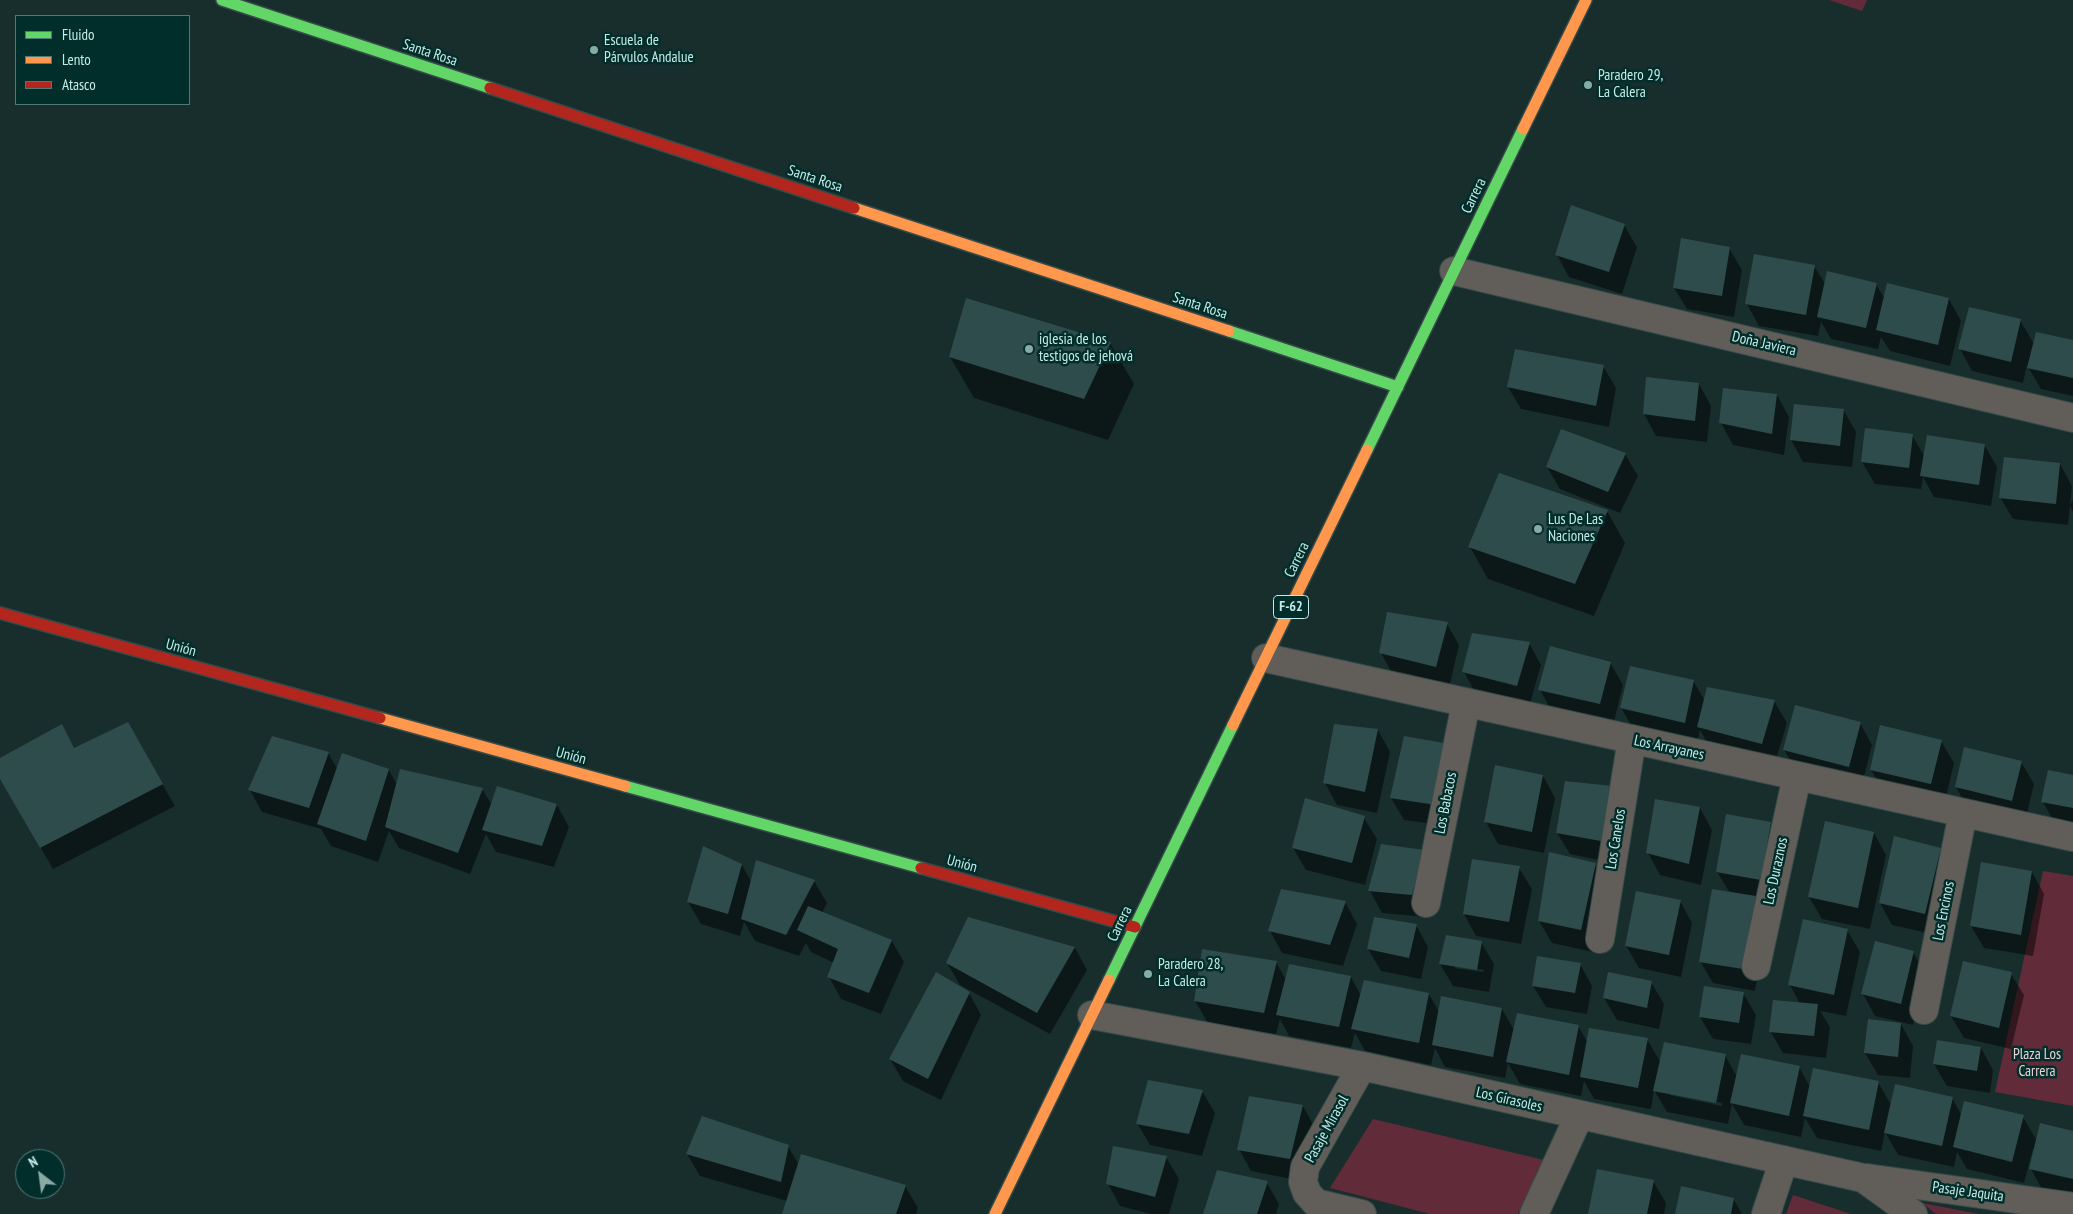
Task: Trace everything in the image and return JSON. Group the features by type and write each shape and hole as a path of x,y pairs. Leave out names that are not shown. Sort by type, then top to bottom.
{"street":[{"name":"Santa Rosa","path":"222,0 1398,387"},
{"name":"Carrera","path":"995,1214 1398,387 1583,1"},
{"name":"Doña Javiera","path":"1454,271 2073,418"},
{"name":"Unión","path":"0,613 1135,927"},
{"name":"Los Arrayanes","path":"1266,658 2073,837"},
{"name":"Los Babacos","path":"1426,903 1466,702"},
{"name":"Los Canelos","path":"1600,939 1632,740"},
{"name":"Los Duraznos","path":"1756,966 1797,776"},
{"name":"Los Encinos","path":"1924,1010 1963,813"},
{"name":"Los Girasoles","path":"1092,1015 1362,1066 1863,1178 1913,1214"},
{"name":"Pasaje Mirasol","path":"1362,1066 1305,1167 1303,1182 1307,1193 1316,1203 1362,1214"},
{"path":"1534,1214 1579,1116"},
{"path":"1766,1214 1784,1160"},
{"name":"Pasaje Jaquita","path":"1863,1178 2073,1207"}],"green space":[{"path":"1829,0 1867,0 1862,11"},
{"name":"Plaza Los Carrera","path":"2043,871 2073,876 2073,1106 1995,1092"},
{"path":"1373,1119 1544,1160 1518,1214 1430,1214 1330,1188"},
{"path":"1793,1195 1851,1214 1786,1214"},
{"path":"1922,1203 1979,1214 1936,1214"}],"building":[{"path":"1571,205 1625,224 1609,272 1555,255"},
{"path":"1681,238 1730,247 1722,296 1673,288"},
{"path":"1754,254 1815,265 1806,315 1745,304"},
{"path":"1827,271 1877,283 1866,328 1817,317"},
{"path":"1887,283 1949,298 1938,345 1876,330"},
{"name":"iglesia de los testigos de jehová","path":"966,298 1111,342 1084,399 949,357"},
{"path":"1969,307 2021,319 2011,362 1958,349"},
{"path":"2036,332 2073,340 2073,378 2027,368"},
{"path":"1515,349 1604,365 1596,406 1507,387"},
{"path":"1646,377 1699,383 1695,421 1643,414"},
{"path":"1723,388 1777,394 1772,434 1719,423"},
{"path":"1794,404 1844,409 1840,446 1790,440"},
{"path":"1865,428 1913,434 1909,468 1861,462"},
{"path":"1561,429 1626,453 1608,492 1546,467"},
{"path":"1927,435 1985,444 1979,485 1920,476"},
{"path":"2004,457 2060,463 2056,504 1999,498"},
{"name":"Lus De Las Naciones","path":"1499,473 1608,510 1575,584 1468,547"},
{"path":"1387,612 1448,622 1436,667 1379,653"},
{"path":"1472,633 1530,642 1517,686 1462,672"},
{"path":"1550,646 1611,662 1600,704 1538,690"},
{"path":"1630,666 1694,680 1685,723 1620,708"},
{"path":"1707,687 1775,700 1762,744 1697,727"},
{"path":"1795,705 1861,722 1849,767 1783,750"},
{"path":"128,722 163,784 40,848 0,779 0,758 62,724 74,748"},
{"path":"1334,724 1378,729 1365,792 1323,783"},
{"path":"1880,725 1942,740 1931,784 1870,770"},
{"path":"272,736 329,752 309,808 248,790"},
{"path":"1404,736 1444,743 1436,805 1390,798"},
{"path":"1964,747 2022,761 2012,801 1955,787"},
{"path":"342,753 389,769 366,841 317,824"},
{"path":"1495,765 1543,775 1532,832 1484,822"},
{"path":"400,769 483,788 458,853 385,827"},
{"path":"2048,770 2073,775 2073,808 2041,802"},
{"path":"1565,781 1612,786 1601,841 1556,833"},
{"path":"497,786 557,804 542,846 482,830"},
{"path":"1305,798 1365,816 1352,863 1292,848"},
{"path":"1655,799 1700,807 1689,864 1646,853"},
{"path":"1726,814 1771,822 1761,880 1716,872"},
{"path":"1825,821 1874,832 1858,908 1808,897"},
{"path":"1894,836 1941,848 1925,914 1879,903"},
{"path":"1381,844 1424,850 1412,895 1368,891"},
{"path":"703,846 742,864 728,914 687,902"},
{"path":"1549,852 1596,863 1581,930 1538,921"},
{"path":"1472,859 1520,866 1509,922 1463,914"},
{"path":"756,860 815,880 786,935 741,919"},
{"path":"1981,862 2032,871 2021,935 1970,926"},
{"path":"1281,889 1346,901 1330,945 1268,931"},
{"path":"1712,889 1756,896 1743,969 1699,962"},
{"path":"1636,891 1681,900 1669,955 1625,946"},
{"path":"808,906 892,940 869,993 827,977 838,949 797,930"},
{"path":"968,917 1075,947 1037,1013 946,963"},
{"path":"1374,917 1417,924 1409,958 1367,949"},
{"path":"1803,919 1848,929 1834,995 1788,985"},
{"path":"1446,935 1482,941 1477,970 1439,964"},
{"path":"1875,941 1914,951 1901,1004 1861,994"},
{"path":"1202,949 1277,961 1264,1013 1194,1001"},
{"path":"1537,956 1581,963 1575,993 1532,986"},
{"path":"1963,961 2012,972 1999,1028 1950,1016"},
{"path":"1289,964 1351,976 1339,1027 1276,1015"},
{"path":"936,972 970,992 928,1079 889,1059"},
{"path":"1608,972 1652,981 1647,1008 1603,998"},
{"path":"1364,980 1429,993 1419,1043 1351,1029"},
{"path":"1704,986 1744,992 1739,1023 1699,1017"},
{"path":"1441,996 1502,1008 1493,1057 1432,1045"},
{"path":"1773,1000 1818,1004 1814,1036 1769,1032"},
{"path":"1517,1013 1579,1025 1569,1075 1506,1062"},
{"path":"1868,1019 1901,1023 1898,1057 1864,1053"},
{"path":"1589,1028 1648,1038 1638,1088 1580,1077"},
{"path":"1937,1040 1981,1047 1977,1071 1933,1064"},
{"path":"1664,1042 1726,1054 1716,1103 1653,1091"},
{"path":"1741,1054 1800,1066 1789,1116 1730,1103"},
{"path":"1813,1068 1879,1081 1869,1130 1803,1116"},
{"path":"1148,1080 1203,1090 1189,1134 1136,1124"},
{"path":"1895,1084 1953,1097 1942,1146 1884,1133"},
{"path":"1249,1096 1303,1105 1290,1159 1237,1150"},
{"path":"1964,1101 2024,1115 2012,1162 1953,1147"},
{"path":"702,1116 789,1145 781,1182 686,1154"},
{"path":"2040,1123 2073,1131 2073,1179 2029,1169"},
{"path":"1113,1146 1167,1156 1155,1197 1106,1184"},
{"path":"801,1154 906,1185 896,1214 782,1214"},
{"path":"1597,1169 1654,1180 1647,1214 1588,1214"},
{"path":"1217,1170 1268,1181 1257,1214 1203,1214"},
{"path":"1681,1186 1734,1198 1731,1214 1675,1214"}],"traffic: fast":[{"path":"222,0 490,88"},
{"path":"1367,450 1523,129"},
{"path":"1229,331 1398,387"},
{"path":"1109,980 1233,725"},
{"path":"625,786 921,868"}],"traffic: slow":[{"path":"1523,129 1586,0"},
{"path":"854,208 1229,331"},
{"path":"1233,725 1367,450"},
{"path":"380,718 625,786"},
{"path":"995,1214 1109,980"}],"traffic: jam":[{"path":"490,88 854,208"},
{"path":"0,613 380,718"},
{"path":"921,868 1135,927"}],"place":[{"name":"Escuela de Párvulos Andalue","path":"594,50"},
{"name":"Paradero 29, La Calera","path":"1588,85"},
{"name":"iglesia de los testigos de jehová","path":"1029,349"},
{"name":"Lus De Las Naciones","path":"1538,529"},
{"name":"Paradero 28, La Calera","path":"1148,974"}]}
